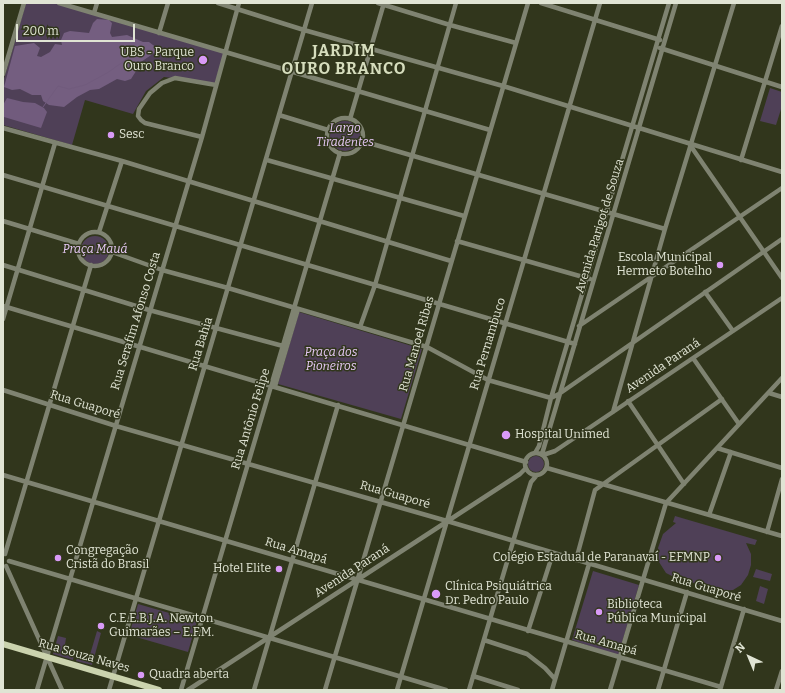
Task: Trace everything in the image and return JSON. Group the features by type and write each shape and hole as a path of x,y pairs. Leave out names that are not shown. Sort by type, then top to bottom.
{"main road":[{"name":"Rua Souza Naves","path":"3,644 159,690"}],"street":[{"path":"3,74 24,3"},
{"path":"59,3 490,130"},
{"path":"94,13 97,3"},
{"path":"159,33 168,3"},
{"path":"218,3 304,30 503,86 690,145 782,172"},
{"name":"Rua Serafim Afonso Costa","path":"37,690 116,426 138,346 202,137 239,9 239,3"},
{"name":"Rua Bahia","path":"109,690 312,3"},
{"path":"378,3 516,43"},
{"path":"360,327 375,285 424,110 456,3"},
{"name":"Rua Manoel Ribas","path":"325,690 528,3"},
{"path":"541,3 665,41"},
{"name":"Rua Pernambuco","path":"396,690 448,521 488,380 600,3"},
{"name":"Avenida Parigot de Souza","path":"535,452 539,446 551,398 669,3"},
{"name":"Avenida Parigot de Souza","path":"542,455 676,3"},
{"path":"613,412 665,229 734,3"},
{"path":"350,119 384,4"},
{"path":"741,160 766,83 782,26"},
{"path":"656,47 782,87"},
{"path":"202,137 145,122 138,116 139,108 150,93 162,83 175,78 216,85"},
{"path":"279,115 328,130"},
{"path":"340,119 350,119 359,125 363,135 362,141 356,150 340,153 335,150 328,141 328,130 331,125 340,119"},
{"path":"3,128 122,161 452,261"},
{"path":"362,141 477,173 665,229"},
{"path":"3,319 5,307 18,269 55,143"},
{"path":"690,145 782,278"},
{"name":"Rua Antônio Felipe","path":"181,690 248,463 273,386 340,153"},
{"path":"266,160 464,216"},
{"path":"98,232 122,161"},
{"path":"3,175 575,344"},
{"path":"574,324 580,326 782,188"},
{"path":"3,222 79,244"},
{"path":"98,232 109,240 112,252 102,264 91,265 80,257 79,244 85,236 98,232"},
{"path":"112,252 162,270 427,347 488,380 551,398 559,394 782,239"},
{"path":"457,241 594,280"},
{"path":"3,265 84,288 150,310 283,346"},
{"path":"62,690 46,657 6,564 4,553 27,482 91,265"},
{"path":"705,292 732,331"},
{"name":"Avenida Paraná","path":"542,455 555,451 782,298"},
{"path":"5,307 404,424 526,462"},
{"name":"Rua Antônio Felipe","path":"273,386 283,346 296,308"},
{"path":"693,358 739,424"},
{"path":"610,690 666,503 782,378"},
{"name":"Rua Guaporé","path":"3,390 116,426 315,482 782,621"},
{"path":"769,393 782,397"},
{"path":"576,560 595,490 722,399"},
{"path":"628,401 684,484"},
{"path":"254,690 338,405"},
{"path":"717,448 782,468"},
{"name":"Avenida Paraná","path":"547,465 555,451"},
{"path":"537,475 531,473 526,468 526,462 530,455 535,452 542,455 547,465 602,484 782,536"},
{"path":"709,515 731,452"},
{"path":"469,690 531,482 537,475 542,473 547,465"},
{"name":"Avenida Paraná","path":"188,690 520,474 526,468"},
{"name":"Rua Amapá","path":"3,475 358,579 721,688"},
{"path":"767,532 782,479"},
{"path":"528,631 553,553"},
{"path":"6,564 70,579 446,690"},
{"path":"552,690 589,564"},
{"path":"658,690 687,592"},
{"path":"721,688 744,610"},
{"path":"484,640 527,654 545,668 555,679"},
{"path":"776,690 782,671"},
{"path":"473,676 518,690"}],"green space":[{"path":"26,3 56,3 224,53 215,83 164,77 146,91 133,114 85,100 72,145 3,125 3,82"},
{"path":"770,88 782,92 782,106 776,125 760,121"},
{"name":"Largo Tiradentes","path":"345,121 351,122 359,130 359,142 351,150 345,151 339,150 331,142 330,136 331,130 339,122"},
{"name":"Praça Mauá","path":"95,236 105,240 109,250 105,260 95,264 85,260 81,250 85,240"},
{"name":"Praça dos Pioneiros","path":"299,312 422,349 401,419 278,384"},
{"path":"533,456 539,456 544,461 542,470 539,472 533,472 528,467 528,461"},
{"path":"675,516 757,540 755,545 746,543 751,554 751,565 748,575 741,585 733,590 722,591 676,578 666,573 659,562 658,548 663,534 676,523 673,522"},
{"path":"756,569 772,574 770,581 753,577"},
{"path":"593,571 639,585 618,656 572,640"},
{"path":"760,586 768,589 764,604 756,601"},
{"path":"138,604 197,621 188,652 129,635"},
{"path":"97,631 101,633 92,665 76,661 78,655 89,658"},
{"path":"58,636 66,638 64,651 74,654 73,660 53,654"}],"shaded area":[{"path":"97,19 109,20 112,23 110,33 112,37 127,35 143,42 149,42 157,48 157,51 138,64 138,68 131,79 125,81 117,79 99,89 90,90 77,97 64,107 49,105 43,101 41,95 32,95 20,89 12,90 4,87 15,46 34,43 40,48 37,56 41,57 50,52 55,44 62,45 61,40 64,33 70,31 89,33 93,23"},
{"path":"7,98 35,103 44,108 47,112 41,128 4,117 3,105"}],"waterway":[{"path":"43,107 58,86 69,89 85,85 107,73 136,53 144,50 154,50"}],"place":[{"name":"UBS - Parque Ouro Branco","path":"203,60"},
{"name":"Sesc","path":"111,135"},
{"name":"Escola Municipal Hermeto Botelho","path":"720,265"},
{"name":"Hospital Unimed","path":"506,435"},
{"name":"Congregação Cristã do Brasil","path":"58,558"},
{"name":"Colégio Estadual de Paranavaí - EFMNP","path":"718,558"},
{"name":"Hotel Elite","path":"279,569"},
{"name":"Clínica Psiquiátrica Dr. Pedro Paulo","path":"436,594"},
{"name":"Biblioteca Pública Municipal","path":"599,612"},
{"name":"C.E.E.B.J.A. Newton Guimarães – E.F.M.","path":"101,626"},
{"name":"Quadra aberta","path":"141,675"}],"district":[{"name":"JARDIM OURO BRANCO","path":"344,61"}]}
